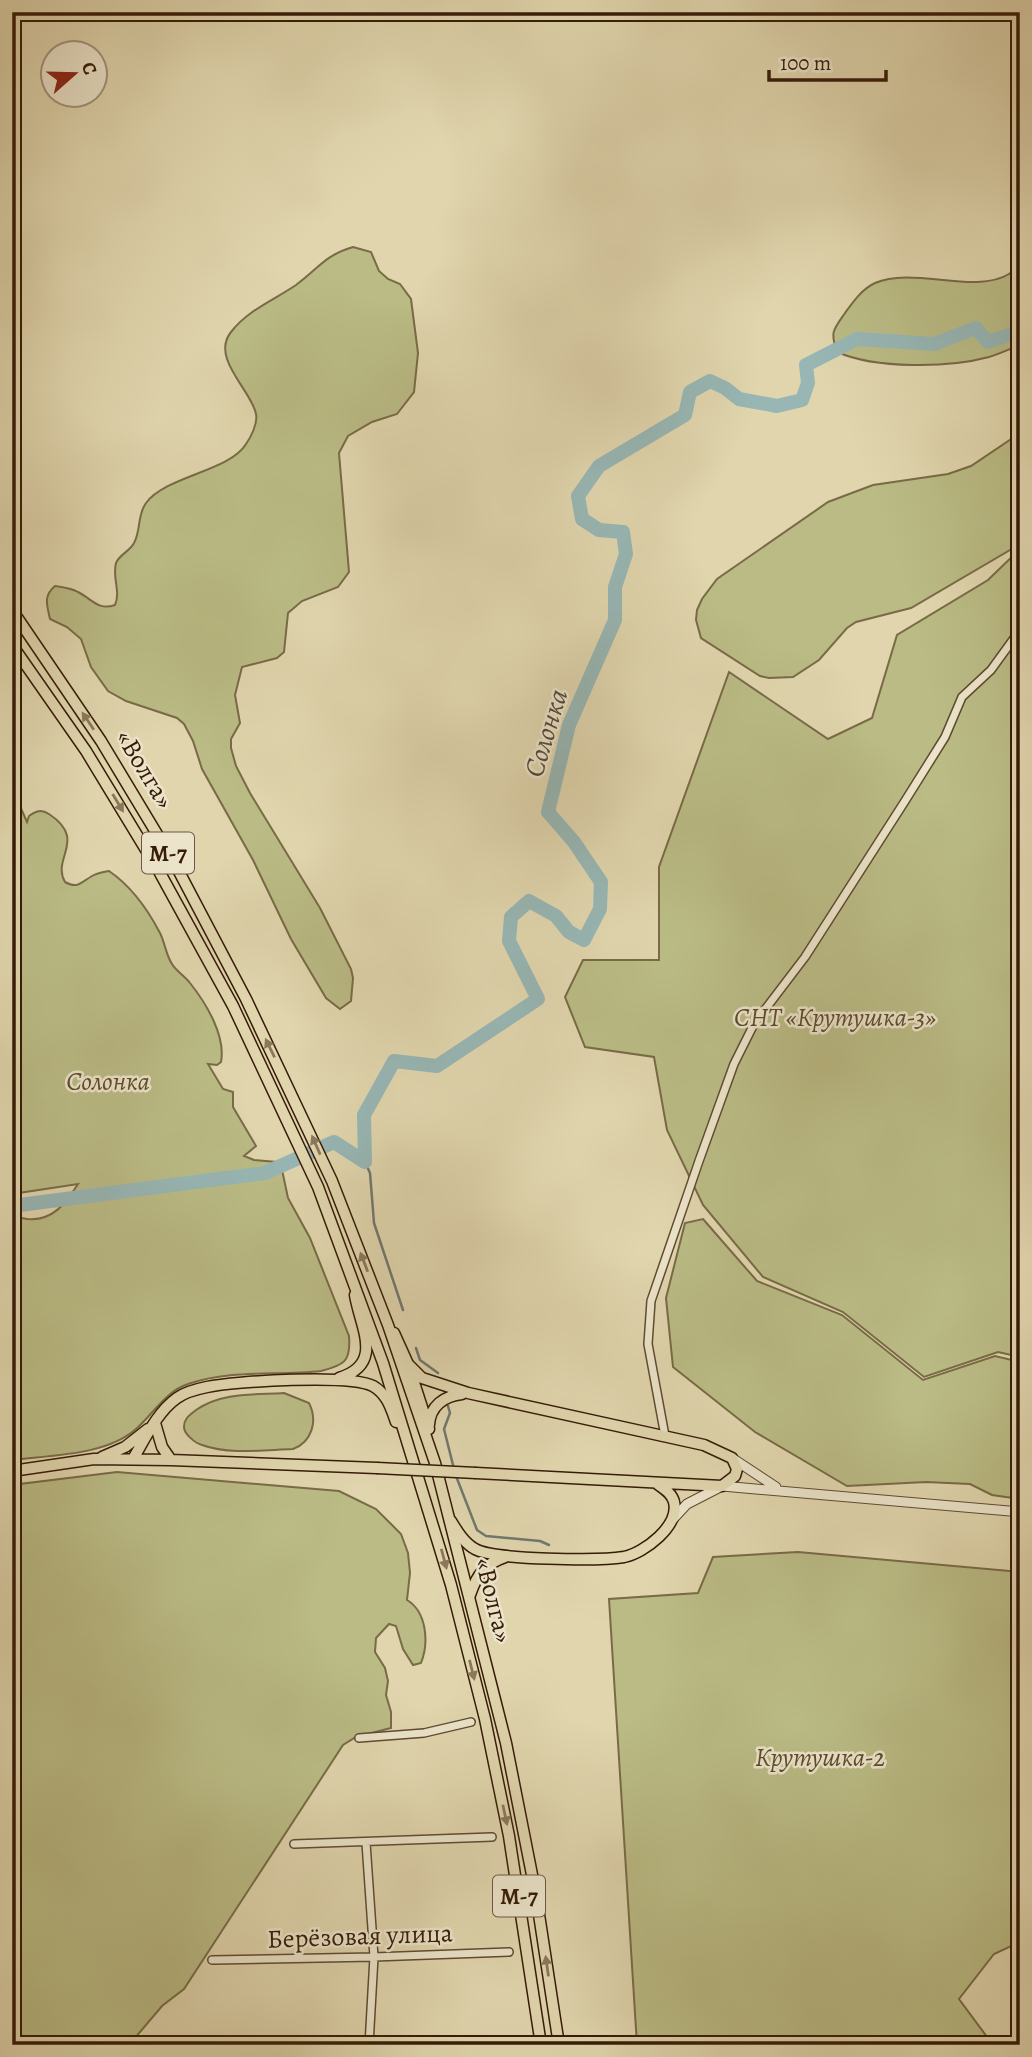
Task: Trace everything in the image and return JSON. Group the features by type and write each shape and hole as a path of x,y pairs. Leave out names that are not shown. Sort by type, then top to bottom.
{"main road":[{"name":"«Волга»","path":"12,610 102,741 175,864 247,999 332,1181 388,1325 429,1443 451,1521 512,1770 536,1895 559,2045"},
{"name":"«Волга»","path":"12,645 86,751 160,873 233,1006 317,1187 383,1363 451,1585 491,1748 514,1861 541,2045"},
{"path":"336,1379 353,1373 366,1355 367,1341 357,1308 355,1290"},
{"path":"388,1325 401,1346 429,1429"},
{"path":"12,1471 94,1460 171,1460 722,1486 735,1476 737,1469 732,1458 704,1446 468,1393 422,1378 408,1364"},
{"path":"94,1460 125,1447 155,1423 178,1397 200,1388 336,1379 366,1384 383,1393 401,1433 411,1448"},
{"path":"429,1443 430,1414 440,1402 468,1393"},
{"path":"133,1460 155,1423"},
{"path":"155,1423 162,1447 171,1460"},
{"path":"451,1521 472,1548 488,1553 508,1556 624,1556 638,1552 671,1521 674,1499 653,1482"},
{"path":"470,1595 478,1574 484,1567 508,1556"}],"street":[{"path":"665,1436 648,1344 652,1301 698,1161 734,1064 754,1024 805,957 912,790 944,737 962,697 991,670 1020,630"},
{"path":"732,1458 780,1489"},
{"path":"671,1521 687,1504 722,1486 1020,1512"},
{"path":"359,1738 424,1733 471,1722"},
{"path":"294,1844 492,1837"},
{"path":"366,1843 374,1958 369,2045"},
{"name":"Берёзовая улица","path":"212,1960 374,1958 509,1952"}],"green space":[{"path":"353,247 371,252 379,271 400,284 411,299 418,353 414,392 397,414 372,422 348,436 339,453 349,572 338,587 302,601 288,613 284,652 277,658 242,667 235,695 240,723 231,739 236,766 250,793 320,908 351,969 351,1001 340,1009 326,998 291,939 253,860 202,769 184,724 177,718 126,701 108,691 91,667 81,639 67,627 50,619 47,601 55,586 75,591 100,605 115,605 116,563 134,543 146,503 168,486 226,461 238,453 254,430 256,414 253,405 225,353 231,332 253,311 296,285 328,258"},
{"path":"1020,261 1020,345 972,361 933,365 871,362 837,352 833,335 835,328 858,296 875,283 907,277 962,282 995,280 1011,273"},
{"path":"1020,433 1020,541 1010,550 911,608 856,622 847,628 819,660 793,677 760,676 701,638 696,620 697,610 717,579 828,502 873,485 948,474 971,466"},
{"name":"СНТ «Крутушка-3»","path":"1020,549 1020,1357 998,1352 924,1377 843,1312 763,1277 703,1205 667,1130 654,1057 585,1047 565,997 583,960 659,960 659,867 729,672 828,739 872,718 897,635 988,580"},
{"path":"12,697 19,725 12,741"},
{"path":"12,788 27,822 32,814 43,812 60,823 66,832 68,841 62,865 65,882 76,885 96,874 109,871 117,877 144,907 160,933 172,964 202,1000 218,1031 222,1052 221,1062 217,1065 208,1064 223,1089 233,1092 233,1107 256,1146 244,1156 281,1165 288,1198 310,1238 349,1336 349,1351 341,1364 321,1371 221,1376 188,1384 166,1397 136,1429 109,1445 77,1453 12,1460 12,1275 15,1266 12,1260 12,1213 28,1219 52,1214 78,1184 12,1194"},
{"path":"703,1219 757,1281 842,1315 923,1380 995,1356 1020,1362 1020,1499 992,1495 970,1484 926,1482 847,1486 755,1432 673,1367 666,1298 685,1223"},
{"path":"284,1393 309,1403 312,1410 313,1424 309,1436 293,1449 247,1451 212,1448 196,1442 184,1430 185,1421 190,1415 216,1400"},
{"path":"117,1472 339,1491 376,1509 401,1534 408,1553 410,1573 407,1600 414,1605 422,1620 424,1655 421,1663 413,1665 403,1649 396,1626 389,1624 376,1638 375,1652 385,1668 388,1681 386,1695 391,1712 391,1728 356,1737 343,1745 184,1989 162,2006 129,2045 12,2045 12,1485"},
{"name":"Крутушка-2","path":"798,1552 1020,1572 1020,1942 994,1954 959,1999 993,2045 637,2045 609,1599 698,1593 713,1557"}],"waterway":[{"name":"Солонка","path":"12,1206 265,1173 334,1142 365,1162 364,1115 394,1061 437,1066 538,999 509,941 511,917 529,901 556,916 569,932 584,940 600,909 601,882 574,842 548,812 569,725 615,620 615,587 626,554 623,532 599,530 582,519 578,496 599,466 685,415 690,392 710,381 739,399 777,406 802,400 808,383 806,365 857,339 934,344 976,328 988,342 1020,331"},
{"path":"365,1162 370,1173 374,1223 403,1310"},
{"path":"416,1348 420,1360 438,1373"},
{"path":"448,1406 450,1413 444,1429 454,1469"},
{"path":"456,1476 477,1530 486,1536 540,1541 549,1545"}]}
